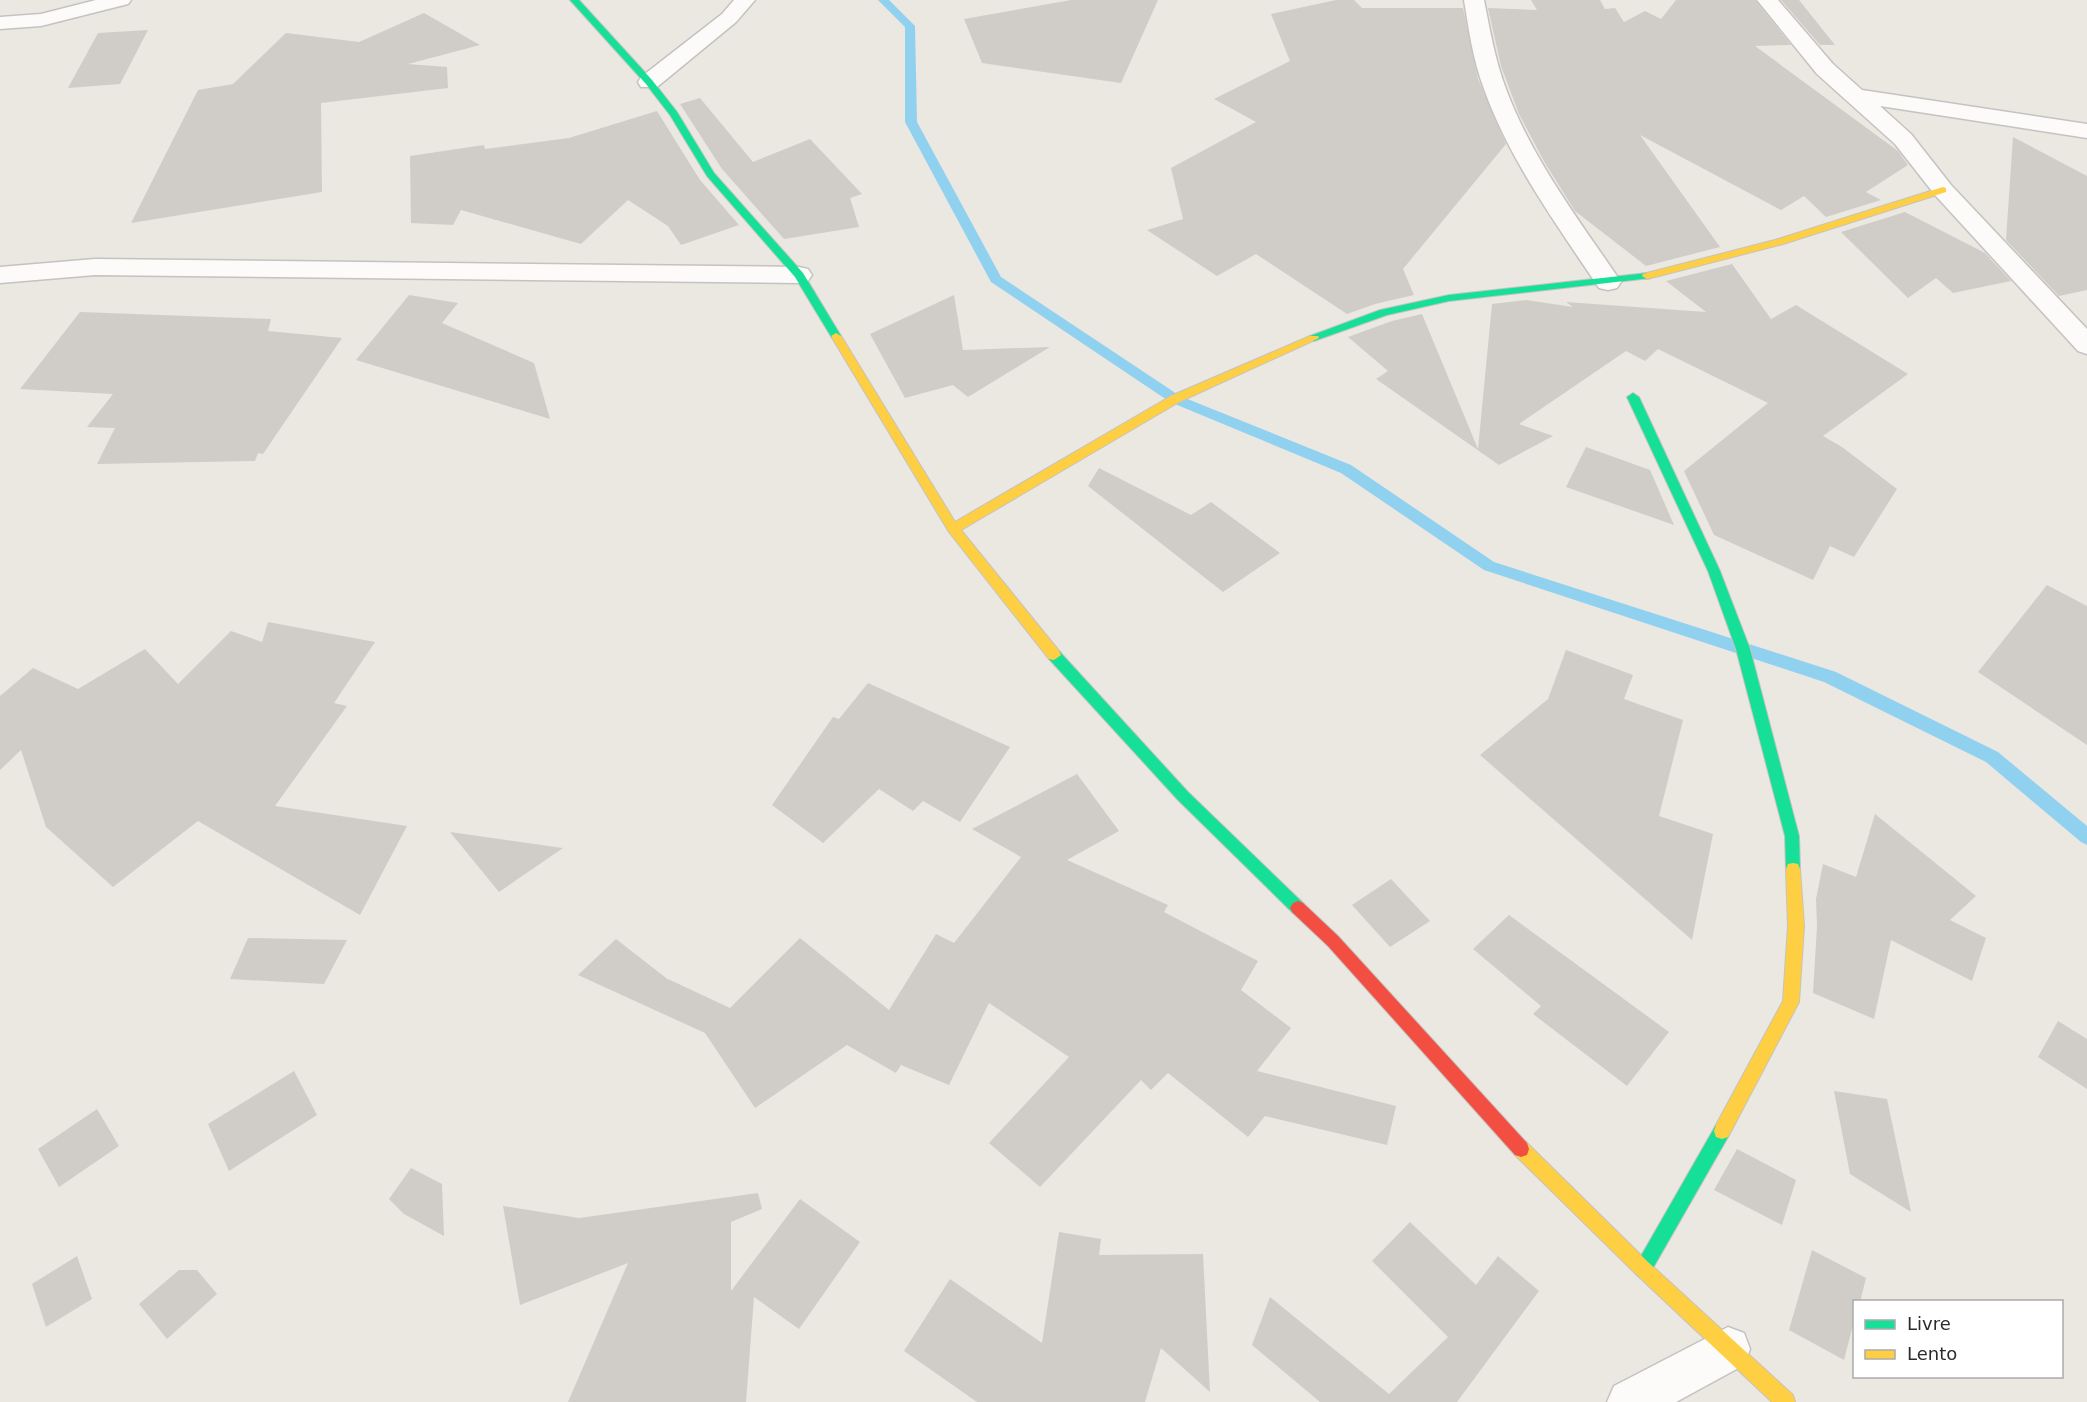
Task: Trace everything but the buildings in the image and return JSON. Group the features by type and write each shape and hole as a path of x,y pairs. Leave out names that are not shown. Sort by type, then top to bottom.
{"street":[{"path":"0,23 41,20 121,0"},
{"path":"574,0 649,82 674,114 710,174 799,275 953,529 1057,658 1184,795 1334,941 1498,1126 1643,1269 1786,1402"},
{"path":"649,82 729,18 745,0"},
{"path":"1474,0 1485,58 1500,100 1534,170 1608,282"},
{"path":"1767,0 1825,69 1903,140 1943,190 2087,345"},
{"path":"1855,96 2087,131"},
{"path":"953,529 1175,399 1306,340 1384,312 1438,301 1634,279 1779,242 1943,190"},
{"path":"0,275 95,267 799,275"},
{"path":"1633,397 1714,571 1743,649 1792,836 1796,926 1791,1002 1744,1092 1643,1269"},
{"path":"1629,1402 1728,1349"}],"waterway":[{"path":"883,0 910,26 911,122 996,279 1175,399 1346,469 1489,566 1830,677 1992,757 2087,837"}],"traffic: fast":[{"path":"574,0 649,82 674,114 710,174 799,275 836,336"},
{"path":"1314,338 1384,312 1449,298 1647,276"},
{"path":"1633,397 1714,571 1743,649 1792,836 1793,869"},
{"path":"1054,655 1183,796 1298,908"},
{"path":"1643,1269 1722,1131"}],"traffic: slow":[{"path":"1647,276 1779,242 1943,190"},
{"path":"836,336 953,529 1054,655"},
{"path":"953,529 1175,399 1314,338"},
{"path":"1722,1131 1791,1002 1796,926 1793,869"},
{"path":"1521,1149 1643,1269 1786,1402"}],"traffic: jam":[{"path":"1298,908 1333,941 1521,1149"}]}
